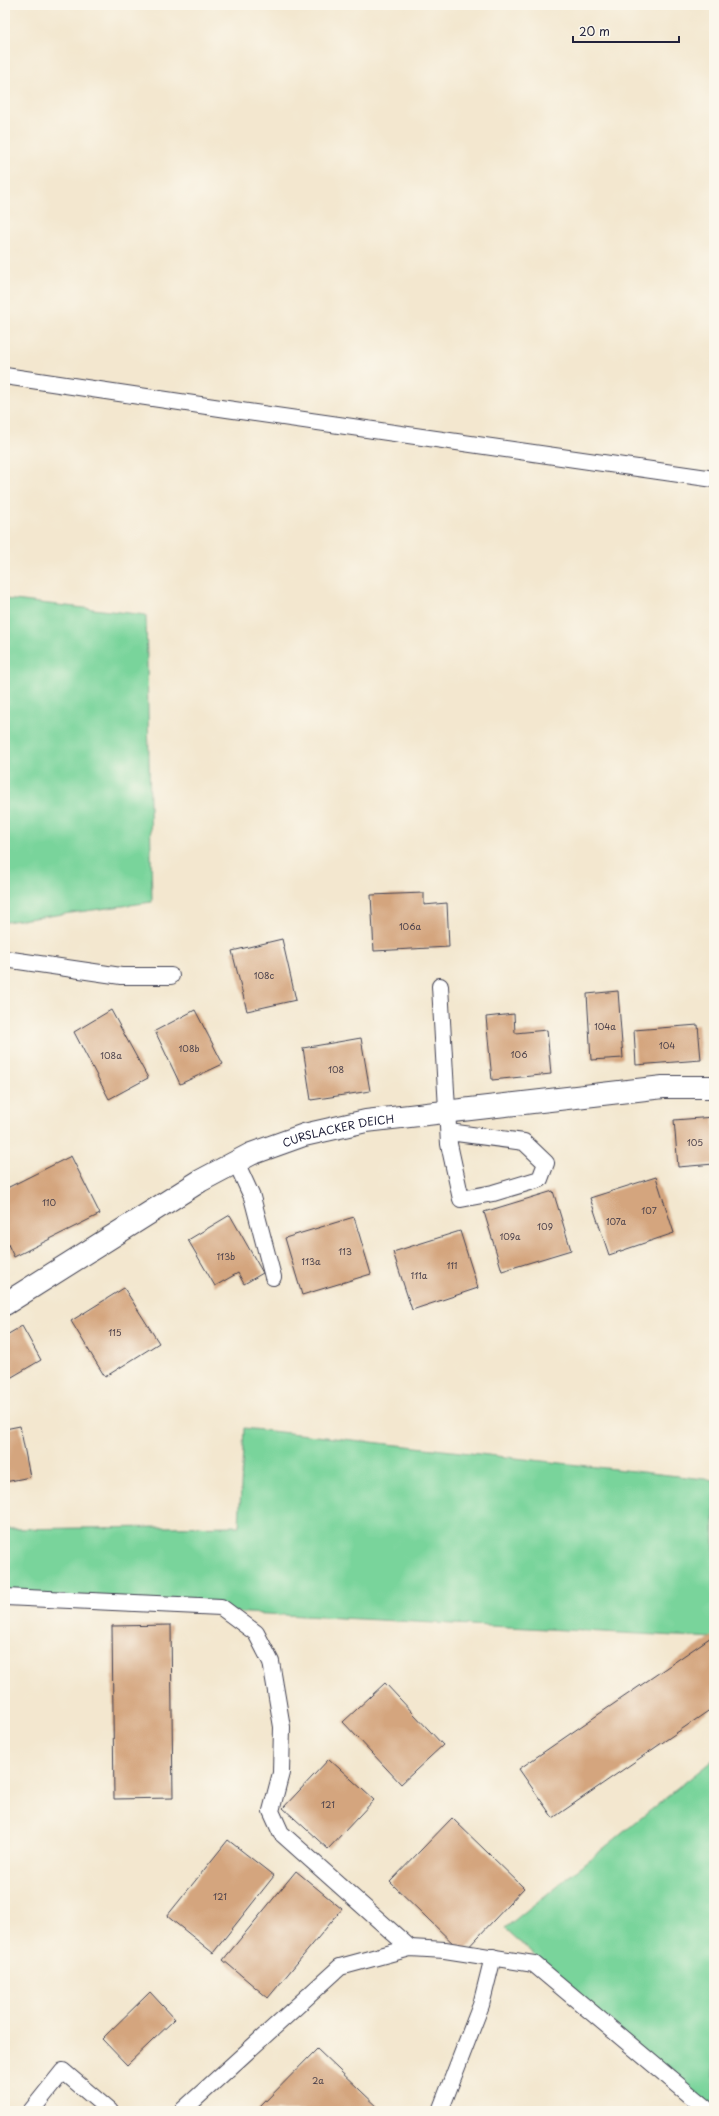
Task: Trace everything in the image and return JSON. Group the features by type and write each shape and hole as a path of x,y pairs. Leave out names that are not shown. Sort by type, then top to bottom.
{"street":[{"name":"CURSLACKER DEICH","path":"5,1304 200,1181 251,1154 304,1135 366,1121 448,1122 663,1088 714,1087"}],"lane":[{"path":"5,376 227,410 714,479"},
{"path":"5,959 121,976 171,976"},
{"path":"440,986 449,1144 461,1199 493,1193 540,1179 546,1163 524,1142 448,1122"},
{"path":"236,1162 252,1197 274,1277"},
{"path":"5,1597 221,1607 256,1633 271,1662 282,1727 281,1773 272,1811 281,1833 410,1948"},
{"path":"182,2111 340,1968 410,1948 445,1950 534,1964 709,2111"},
{"path":"440,2111 481,2005 492,1957"},
{"path":"31,2111 64,2072 110,2111"}],"green space":[{"path":"5,599 146,615 152,902 5,922"},
{"path":"244,1428 714,1480 714,1638 5,1600 5,1529 239,1526"},
{"path":"714,1759 714,2111 703,2111 505,1928"}],"building":[{"path":"424,893 424,905 447,903 449,947 374,951 371,895"},
{"path":"282,939 296,1000 247,1011 232,951"},
{"path":"618,991 623,1058 591,1060 587,994"},
{"path":"111,1010 148,1078 109,1099 74,1032"},
{"path":"195,1010 223,1064 180,1084 155,1031"},
{"path":"514,1014 515,1033 547,1030 551,1074 492,1080 486,1017"},
{"path":"698,1025 701,1060 636,1065 634,1030"},
{"path":"361,1038 370,1091 311,1100 303,1048"},
{"path":"714,1117 714,1164 678,1167 674,1120"},
{"path":"71,1156 100,1214 14,1257 5,1238 5,1189"},
{"path":"656,1177 674,1233 609,1255 590,1198"},
{"path":"553,1191 571,1250 502,1271 484,1212"},
{"path":"230,1215 263,1273 244,1284 238,1273 215,1286 188,1240"},
{"path":"354,1217 371,1274 302,1295 285,1238"},
{"path":"460,1231 478,1288 412,1310 393,1252"},
{"path":"124,1288 159,1343 105,1377 71,1321"},
{"path":"22,1326 41,1360 5,1381 5,1336"},
{"path":"20,1426 30,1477 5,1482 5,1429"},
{"path":"171,1625 173,1798 114,1799 112,1626"},
{"path":"714,1635 714,1707 553,1818 519,1769"},
{"path":"385,1683 443,1745 401,1784 343,1722"},
{"path":"329,1759 374,1800 328,1849 283,1808"},
{"path":"452,1818 524,1888 463,1953 390,1882"},
{"path":"228,1840 274,1876 213,1953 167,1916"},
{"path":"296,1871 342,1909 268,1998 223,1960"},
{"path":"150,1992 175,2019 127,2065 102,2039"},
{"path":"317,2049 382,2111 256,2111"}]}
